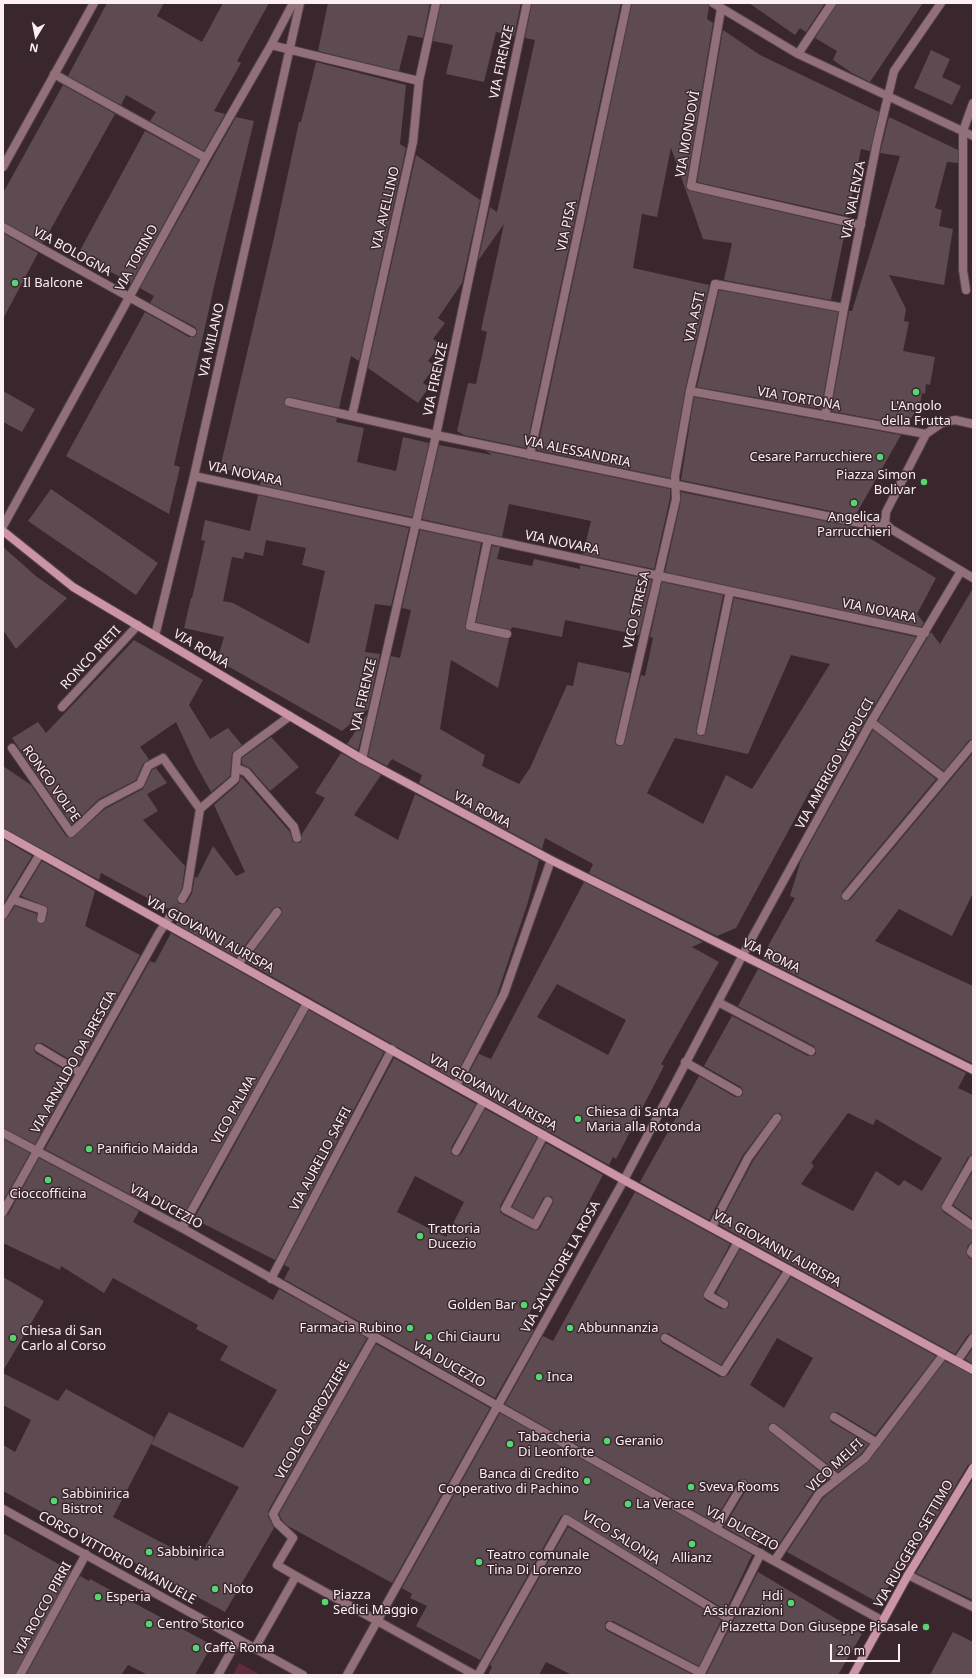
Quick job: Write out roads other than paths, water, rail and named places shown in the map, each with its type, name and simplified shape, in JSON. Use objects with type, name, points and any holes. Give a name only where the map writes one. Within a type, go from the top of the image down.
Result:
[{"type":"main road","name":"VIA ROMA","points":[[3,531],[73,587],[362,759],[550,860],[973,1070]]},
{"type":"main road","name":"VIA GIOVANNI AURISPA","points":[[3,833],[307,1004],[392,1049],[483,1102],[973,1370]]},
{"type":"main road","name":"VIA RUGGERO SETTIMO","points":[[852,1675],[908,1575],[973,1468]]},
{"type":"street","points":[[3,167],[94,3]]},
{"type":"street","name":"VIA TORINO","points":[[3,526],[206,158],[294,3]]},
{"type":"street","name":"VIA MILANO","points":[[155,636],[194,476],[300,3]]},
{"type":"street","name":"VIA AVELLINO","points":[[352,416],[413,142],[419,81],[436,3]]},
{"type":"street","name":"VIA FIRENZE","points":[[362,759],[436,435],[527,3]]},
{"type":"street","name":"VIA PISA","points":[[530,455],[627,3]]},
{"type":"street","points":[[713,3],[798,54],[973,136]]},
{"type":"street","points":[[798,54],[832,3]]},
{"type":"street","name":"VIA VALENZA","points":[[825,416],[844,308],[894,71],[941,3]]},
{"type":"street","name":"VIA MONDOVÌ","points":[[721,9],[691,186],[861,225]]},
{"type":"street","points":[[271,45],[419,81]]},
{"type":"street","points":[[54,74],[206,158]]},
{"type":"street","points":[[966,290],[964,270],[963,131],[973,103]]},
{"type":"street","name":"VIA BOLOGNA","points":[[3,227],[192,332]]},
{"type":"street","name":"VIA ASTI","points":[[676,485],[675,476],[690,391],[715,284],[844,308]]},
{"type":"street","name":"VIA TORTONA","points":[[690,391],[926,434]]},
{"type":"street","name":"VIA ALESSANDRIA","points":[[289,402],[530,455],[860,523],[885,523]]},
{"type":"street","points":[[973,424],[954,420],[942,423],[926,434],[886,512],[885,523],[891,530],[973,578]]},
{"type":"street","name":"VIA NOVARA","points":[[194,476],[925,633]]},
{"type":"street","name":"VICO STRESA","points":[[620,741],[676,499],[676,485]]},
{"type":"street","points":[[488,539],[470,626],[507,634]]},
{"type":"street","name":"VIA AMERIGO VESPUCCI","points":[[742,956],[871,722],[961,571]]},
{"type":"street","points":[[701,731],[730,591]]},
{"type":"street","name":"RONCO RIETI","points":[[62,707],[138,625]]},
{"type":"street","points":[[182,898],[187,890],[200,809],[235,779],[237,755],[290,716]]},
{"type":"street","points":[[871,722],[944,778]]},
{"type":"street","points":[[846,896],[973,744]]},
{"type":"street","name":"RONCO VOLPE","points":[[12,748],[72,833],[102,804],[140,784],[148,766],[162,758],[200,809]]},
{"type":"street","points":[[236,768],[246,772],[294,827],[297,838]]},
{"type":"street","points":[[3,916],[14,900],[40,854]]},
{"type":"street","points":[[456,1086],[504,994],[550,860]]},
{"type":"street","points":[[14,900],[43,910],[42,919]]},
{"type":"street","name":"VIA ARNALDO DA BRESCIA","points":[[3,1212],[165,923],[174,912]]},
{"type":"street","points":[[238,964],[277,912]]},
{"type":"street","name":"VIA SALVATORE LA ROSA","points":[[347,1675],[624,1180],[742,956]]},
{"type":"street","points":[[718,1002],[811,1051]]},
{"type":"street","name":"VICO PALMA","points":[[182,1228],[307,1004]]},
{"type":"street","points":[[39,1048],[81,1073]]},
{"type":"street","name":"VIA AURELIO SAFFI","points":[[271,1279],[392,1049]]},
{"type":"street","points":[[685,1062],[738,1092]]},
{"type":"street","points":[[456,1151],[483,1102]]},
{"type":"street","points":[[712,1228],[748,1158],[777,1118]]},
{"type":"street","name":"VIA DUCEZIO","points":[[3,1132],[182,1228],[716,1529],[775,1560],[883,1621]]},
{"type":"street","points":[[544,1135],[505,1209],[535,1225],[548,1200]]},
{"type":"street","points":[[973,1160],[946,1207],[973,1226]]},
{"type":"street","points":[[724,1304],[708,1295],[738,1242]]},
{"type":"street","points":[[973,1248],[971,1252],[973,1254]]},
{"type":"street","points":[[665,1338],[723,1372],[790,1270]]},
{"type":"street","name":"VICOLO CARROZZIERE","points":[[296,1576],[277,1565],[293,1538],[277,1523],[273,1514],[374,1337]]},
{"type":"street","points":[[957,1361],[973,1338]]},
{"type":"street","name":"VICO MELFI","points":[[775,1560],[819,1494],[865,1458],[944,1354]]},
{"type":"street","points":[[834,1417],[877,1443]]},
{"type":"street","points":[[773,1428],[838,1479]]},
{"type":"street","points":[[716,1529],[743,1484]]},
{"type":"street","name":"CORSO VITTORIO EMANUELE","points":[[3,1509],[303,1675]]},
{"type":"street","name":"VICO SALONIA","points":[[477,1675],[494,1648],[566,1519],[728,1618]]},
{"type":"street","points":[[610,1626],[701,1674],[761,1553]]},
{"type":"street","name":"VIA ROCCO PIRRI","points":[[20,1675],[86,1554]]},
{"type":"street","points":[[908,1575],[973,1606]]},
{"type":"street","points":[[255,1648],[296,1576],[477,1675]]},
{"type":"street","points":[[218,1675],[238,1639]]},
{"type":"tunnel","points":[[173,912],[182,899]]},
{"type":"place","name":"Il Balcone","points":[[15,283]]},
{"type":"place","name":"L'Angolo della Frutta","points":[[916,392]]},
{"type":"place","name":"Cesare Parrucchiere","points":[[880,457]]},
{"type":"place","name":"Piazza Simon Bolivar","points":[[924,482]]},
{"type":"place","name":"Angelica Parrucchieri","points":[[854,503]]},
{"type":"place","name":"Chiesa di Santa Maria alla Rotonda","points":[[578,1119]]},
{"type":"place","name":"Panificio Maidda","points":[[89,1149]]},
{"type":"place","name":"Cioccofficina","points":[[48,1180]]},
{"type":"place","name":"Trattoria Ducezio","points":[[420,1236]]},
{"type":"place","name":"Golden Bar","points":[[524,1305]]},
{"type":"place","name":"Farmacia Rubino","points":[[410,1328]]},
{"type":"place","name":"Abbunnanzia","points":[[570,1328]]},
{"type":"place","name":"Chi Ciauru","points":[[429,1337]]},
{"type":"place","name":"Chiesa di San Carlo al Corso","points":[[13,1338]]},
{"type":"place","name":"Inca","points":[[539,1377]]},
{"type":"place","name":"Geranio","points":[[607,1441]]},
{"type":"place","name":"Tabaccheria Di Leonforte","points":[[510,1444]]},
{"type":"place","name":"Banca di Credito Cooperativo di Pachino","points":[[587,1481]]},
{"type":"place","name":"Sveva Rooms","points":[[691,1487]]},
{"type":"place","name":"Sabbinirica Bistrot","points":[[54,1501]]},
{"type":"place","name":"La Verace","points":[[628,1504]]},
{"type":"place","name":"Allianz","points":[[692,1544]]},
{"type":"place","name":"Sabbinirica","points":[[149,1552]]},
{"type":"place","name":"Teatro comunale Tina Di Lorenzo","points":[[479,1562]]},
{"type":"place","name":"Noto","points":[[215,1589]]},
{"type":"place","name":"Esperia","points":[[98,1597]]},
{"type":"place","name":"Piazza Sedici Maggio","points":[[325,1602]]},
{"type":"place","name":"Hdi Assicurazioni","points":[[791,1603]]},
{"type":"place","name":"Centro Storico","points":[[149,1624]]},
{"type":"place","name":"Piazzetta Don Giuseppe Pisasale","points":[[926,1627]]},
{"type":"place","name":"Caffè Roma","points":[[196,1648]]}]
